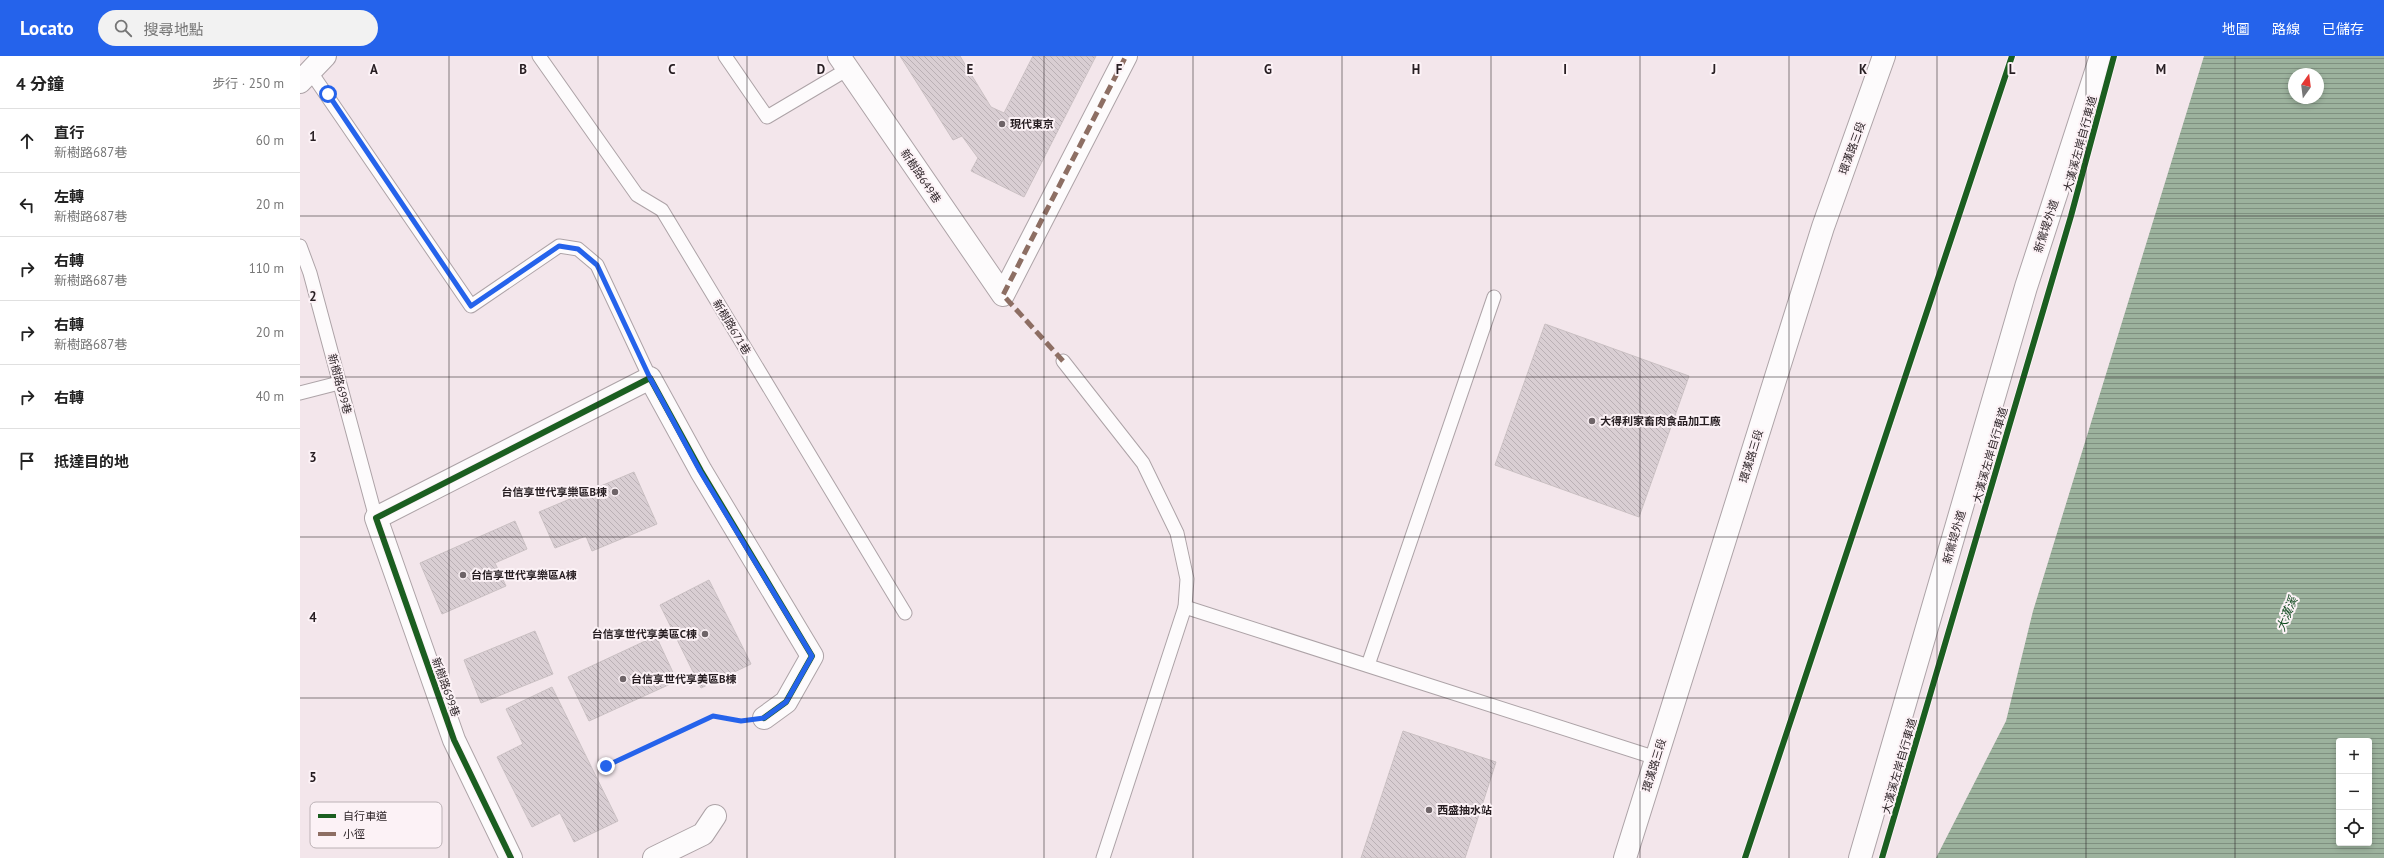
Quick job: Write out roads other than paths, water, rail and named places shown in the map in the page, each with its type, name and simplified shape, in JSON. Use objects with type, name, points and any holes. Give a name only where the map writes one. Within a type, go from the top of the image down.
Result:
[{"type":"street","name":"新樹路649巷","points":[[844,62],[1003,295],[1126,56]]},
{"type":"street","name":"環漢路三段","points":[[1625,858],[1823,227],[1884,56]]},
{"type":"street","name":"新鶯堤外道","points":[[1860,858],[2026,287],[2101,56]]},
{"type":"street","points":[[376,518],[650,378],[700,471],[812,656],[786,702],[764,718]]},
{"type":"street","name":"新樹路699巷","points":[[376,518],[454,740],[511,858]]},
{"type":"street","points":[[654,858],[703,834],[716,816]]},
{"type":"lane","name":"新樹路671巷","points":[[539,56],[637,195],[662,210],[905,613]]},
{"type":"lane","points":[[725,56],[766,117],[844,62]]},
{"type":"lane","points":[[312,70],[471,306],[559,246],[578,249],[597,265],[650,378]]},
{"type":"lane","name":"新樹路699巷","points":[[300,246],[310,273],[376,518]]},
{"type":"lane","points":[[1368,665],[1494,297]]},
{"type":"lane","points":[[1063,361],[1143,463],[1177,533],[1187,578],[1185,607],[1103,858]]},
{"type":"lane","points":[[300,393],[339,383]]},
{"type":"lane","points":[[1185,607],[1656,758]]},
{"type":"water","name":"大漢溪","points":[[2204,56],[2384,56],[2384,858],[1936,858],[2006,721],[2033,611]]},
{"type":"place","name":"現代東京","points":[[1002,124]]},
{"type":"place","name":"大得利家畜肉食品加工廠","points":[[1592,421]]},
{"type":"place","name":"台信享世代享樂區B棟","points":[[615,492]]},
{"type":"place","name":"台信享世代享樂區A棟","points":[[463,575]]},
{"type":"place","name":"台信享世代享美區C棟","points":[[705,634]]},
{"type":"place","name":"台信享世代享美區B棟","points":[[623,679]]},
{"type":"place","name":"西盛抽水站","points":[[1429,810]]}]
